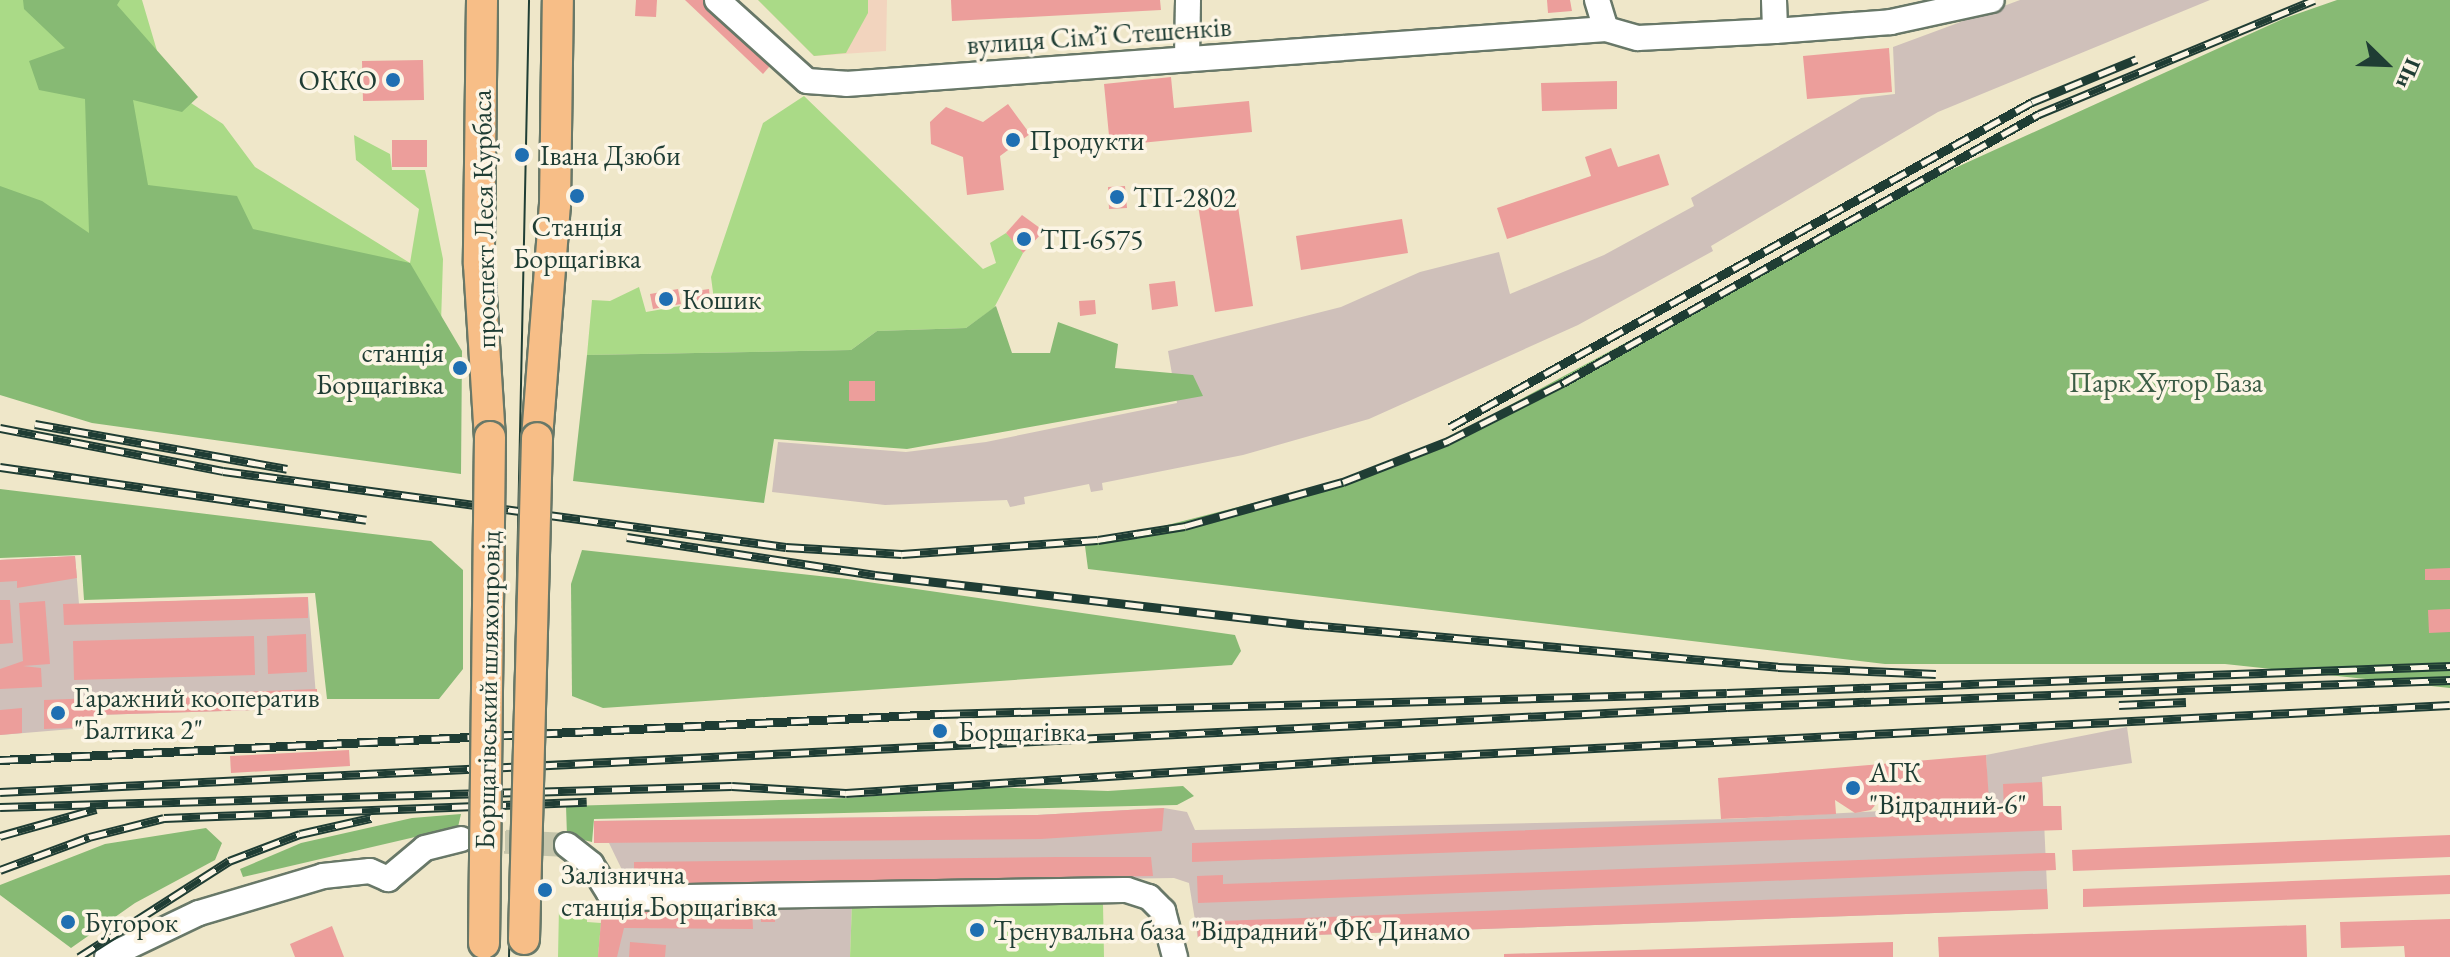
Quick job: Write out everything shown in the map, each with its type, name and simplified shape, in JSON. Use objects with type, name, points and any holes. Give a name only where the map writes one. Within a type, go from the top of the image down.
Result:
[{"type":"main road","name":"проспект Леся Курбаса","points":[[482,0],[479,264],[490,437]]},
{"type":"main road","name":"проспект Леся Курбаса","points":[[537,438],[555,205],[558,0]]},
{"type":"main road","name":"Борщагівський шляхопровід","points":[[484,950],[490,437]]},
{"type":"main road","name":"Борщагівський шляхопровід","points":[[524,948],[537,438]]},
{"type":"street","name":"вулиця Сімʼї Стешенків","points":[[717,0],[807,81],[846,84],[1606,29],[1638,38],[1775,31],[1891,22],[1992,1]]},
{"type":"street","points":[[1187,58],[1188,0]]},
{"type":"street","points":[[1597,0],[1606,29]]},
{"type":"street","points":[[1774,0],[1775,31]]},
{"type":"street","points":[[107,957],[199,913],[323,876],[370,871],[388,879],[425,848],[461,839]]},
{"type":"street","points":[[567,845],[591,864],[609,893],[624,898],[1106,889],[1149,897],[1163,911],[1175,957]]},
{"type":"shaded area","points":[[758,0],[887,0],[886,51],[814,56]]},
{"type":"shaded area","points":[[2020,0],[2210,0],[1938,112],[1711,246],[1713,251],[1578,325],[1369,419],[1243,455],[1102,483],[1103,490],[1091,492],[1089,484],[1024,497],[1025,504],[1010,507],[1007,500],[885,505],[772,492],[778,442],[906,452],[986,442],[1177,403],[1168,351],[1341,307],[1420,272],[1499,252],[1510,294],[1604,255],[1694,206],[1691,198],[1861,98],[1895,94],[1893,47]]},
{"type":"shaded area","points":[[75,556],[79,604],[308,597],[317,708],[96,715],[96,727],[0,735],[0,560]]},
{"type":"shaded area","points":[[2127,727],[2132,763],[2042,777],[2048,909],[1198,939],[1189,883],[1174,878],[643,886],[624,874],[609,843],[594,843],[594,821],[1037,815],[1164,808],[1187,812],[1195,830],[1729,819],[1937,808],[1938,803],[1988,800],[1986,755]]},
{"type":"shaded area","points":[[852,903],[850,957],[598,957],[602,910]]},
{"type":"green space","points":[[0,0],[142,0],[168,88],[223,124],[255,167],[410,263],[419,209],[356,160],[354,135],[390,154],[392,170],[425,170],[443,259],[439,387],[0,261]]},
{"type":"green space","points":[[23,0],[120,0],[117,5],[198,97],[182,112],[133,100],[148,185],[237,196],[253,229],[410,263],[462,351],[461,474],[92,423],[0,395],[0,186],[42,201],[89,233],[85,99],[39,90],[29,61],[65,48],[24,9]]},
{"type":"green space","points":[[758,0],[868,0],[868,13],[846,53],[814,56]]},
{"type":"green space","name":"Парк Хутор База","points":[[2337,0],[2450,0],[2450,688],[2225,664],[1885,664],[1088,569],[1085,546],[1395,467],[1922,183],[2285,18]]},
{"type":"green space","points":[[804,96],[983,269],[996,263],[990,243],[1006,233],[1019,245],[1023,253],[994,308],[966,328],[877,331],[851,350],[587,355],[592,300],[610,301],[639,287],[646,312],[714,300],[711,277],[763,123]]},
{"type":"green space","points":[[996,306],[1012,353],[1050,353],[1058,322],[1118,344],[1115,368],[1193,375],[1203,396],[907,449],[774,439],[764,503],[573,481],[587,355],[851,350],[877,331],[966,328]]},
{"type":"green space","points":[[0,489],[431,541],[463,570],[463,669],[439,699],[327,699],[315,593],[84,600],[81,555],[0,558]]},
{"type":"green space","points":[[582,550],[847,579],[1235,635],[1241,651],[1232,665],[603,708],[572,696],[571,584]]},
{"type":"green space","points":[[1183,786],[1194,796],[1177,805],[594,819],[592,842],[567,836],[566,806],[848,798],[990,787],[1108,791]]},
{"type":"green space","points":[[461,814],[458,827],[243,877],[240,869],[301,843],[412,818]]},
{"type":"green space","points":[[206,828],[222,843],[215,860],[135,903],[71,948],[0,895],[0,885],[105,844]]},
{"type":"green space","name":"Тренувальна база \"Відрадний\" ФК Динамо","points":[[852,903],[1103,904],[1104,957],[850,957]]},
{"type":"green space","points":[[559,907],[587,909],[587,922],[601,923],[598,957],[558,957]]},
{"type":"building","points":[[636,0],[657,0],[656,17],[635,16]]},
{"type":"building","points":[[685,0],[713,0],[776,59],[763,74]]},
{"type":"building","points":[[951,0],[1160,0],[1161,10],[952,21]]},
{"type":"building","points":[[1547,0],[1570,0],[1572,11],[1548,13]]},
{"type":"building","points":[[1889,48],[1892,92],[1807,99],[1803,56]]},
{"type":"building","name":"ОККО","points":[[423,60],[424,100],[363,101],[362,61]]},
{"type":"building","points":[[1171,77],[1174,108],[1249,101],[1252,132],[1110,146],[1104,84]]},
{"type":"building","points":[[1617,81],[1617,109],[1542,111],[1541,83]]},
{"type":"building","points":[[1008,104],[1030,134],[1000,156],[1004,190],[967,195],[963,157],[931,144],[930,122],[946,107],[983,122]]},
{"type":"building","points":[[392,140],[427,140],[427,167],[392,167]]},
{"type":"building","points":[[1611,148],[1618,167],[1659,154],[1669,185],[1507,239],[1497,208],[1591,176],[1585,157]]},
{"type":"building","name":"ТП-2802","points":[[1125,186],[1127,208],[1109,209],[1108,187]]},
{"type":"building","points":[[1236,193],[1253,306],[1215,312],[1197,199]]},
{"type":"building","name":"ТП-6575","points":[[1022,215],[1044,231],[1023,253],[1006,233]]},
{"type":"building","points":[[1402,219],[1408,253],[1301,270],[1296,236]]},
{"type":"building","points":[[1175,281],[1178,306],[1152,310],[1149,284]]},
{"type":"building","name":"Кошик","points":[[678,289],[681,304],[653,309],[650,294]]},
{"type":"building","points":[[709,289],[710,299],[690,302],[689,292]]},
{"type":"building","points":[[1095,300],[1096,314],[1080,316],[1079,301]]},
{"type":"building","points":[[849,381],[875,381],[875,401],[849,401]]},
{"type":"building","points":[[75,556],[77,578],[17,588],[17,581],[0,582],[0,560]]},
{"type":"building","points":[[2450,568],[2450,580],[2425,580],[2425,569]]},
{"type":"building","points":[[308,597],[308,618],[64,625],[63,604]]},
{"type":"building","points":[[0,600],[10,600],[13,643],[0,644]]},
{"type":"building","points":[[45,601],[50,664],[23,666],[41,668],[42,687],[0,689],[0,669],[23,661],[19,603]]},
{"type":"building","points":[[2450,609],[2450,632],[2429,633],[2428,610]]},
{"type":"building","points":[[306,634],[307,672],[268,674],[267,636]]},
{"type":"building","points":[[254,636],[255,675],[74,680],[73,641]]},
{"type":"building","points":[[317,689],[317,708],[96,715],[96,727],[44,729],[44,700]]},
{"type":"building","points":[[22,708],[22,733],[0,735],[0,710]]},
{"type":"building","points":[[349,750],[350,766],[231,773],[230,756]]},
{"type":"building","name":"АГК \"Відрадний-6\"","points":[[1986,755],[1989,800],[1883,811],[1882,797],[1871,810],[1855,813],[1835,800],[1836,814],[1721,819],[1718,778]]},
{"type":"building","points":[[2042,782],[2043,806],[2061,806],[2062,830],[1192,862],[1192,843],[2004,812],[2003,784]]},
{"type":"building","points":[[1164,808],[1162,831],[1041,839],[594,843],[594,821],[1037,815]]},
{"type":"building","points":[[2450,835],[2450,857],[2073,871],[2072,850]]},
{"type":"building","points":[[2055,853],[2056,870],[1198,903],[1197,876],[1223,875],[1223,884]]},
{"type":"building","points":[[1151,857],[1153,876],[642,884],[634,880],[634,862]]},
{"type":"building","points":[[2450,875],[2450,894],[2083,907],[2083,889]]},
{"type":"building","points":[[2047,889],[2048,909],[1198,939],[1197,922]]},
{"type":"building","points":[[752,908],[753,929],[624,928],[617,957],[598,957],[602,910]]},
{"type":"building","points":[[761,908],[775,908],[775,922],[761,922]]},
{"type":"building","points":[[2450,919],[2450,957],[2405,957],[2404,946],[2341,948],[2340,922]]},
{"type":"building","points":[[2306,925],[2307,957],[1939,957],[1938,937]]},
{"type":"building","points":[[332,926],[344,957],[295,957],[290,944]]},
{"type":"building","points":[[630,942],[666,945],[665,957],[629,957]]},
{"type":"building","points":[[1893,942],[1893,957],[1504,957],[1504,954]]},
{"type":"tunnel","points":[[469,840],[567,845]]},
{"type":"tram line","points":[[509,957],[529,0]]},
{"type":"railway","points":[[0,428],[223,471],[786,547],[902,554],[1098,540],[1185,526],[1343,482],[1448,441],[1563,383],[2039,114],[2314,0]]},
{"type":"railway","points":[[1450,427],[2032,102],[2137,59]]},
{"type":"railway","points":[[35,424],[287,469]]},
{"type":"railway","points":[[0,467],[366,520]]},
{"type":"railway","points":[[627,537],[875,575],[1310,625],[1778,667],[1936,674]]},
{"type":"railway","points":[[0,760],[942,714],[1727,693],[2450,666]]},
{"type":"railway","points":[[0,792],[1727,707],[2450,680]]},
{"type":"railway","points":[[2119,705],[2186,702]]},
{"type":"railway","points":[[0,807],[732,786],[846,793],[1354,760],[2450,705]]},
{"type":"railway","points":[[0,870],[89,837],[164,818],[587,802]]},
{"type":"railway","points":[[0,836],[96,809]]},
{"type":"railway","points":[[79,957],[229,861],[300,834],[371,818]]},
{"type":"place","name":"ОККО","points":[[393,80]]},
{"type":"place","name":"Продукти","points":[[1013,140]]},
{"type":"place","name":"Івана Дзюби","points":[[522,155]]},
{"type":"place","name":"Станція Борщагівка","points":[[577,196]]},
{"type":"place","name":"ТП-2802","points":[[1117,197]]},
{"type":"place","name":"ТП-6575","points":[[1024,239]]},
{"type":"place","name":"Кошик","points":[[666,299]]},
{"type":"place","name":"станція Борщагівка","points":[[460,368]]},
{"type":"place","name":"Гаражний кооператив \"Балтика 2\"","points":[[58,713]]},
{"type":"place","name":"Борщагівка","points":[[940,731]]},
{"type":"place","name":"АГК \"Відрадний-6\"","points":[[1853,788]]},
{"type":"place","name":"Залізнична станція Борщагівка","points":[[545,890]]},
{"type":"place","name":"Бугорок","points":[[68,922]]},
{"type":"place","name":"Тренувальна база \"Відрадний\" ФК Динамо","points":[[977,930]]}]
